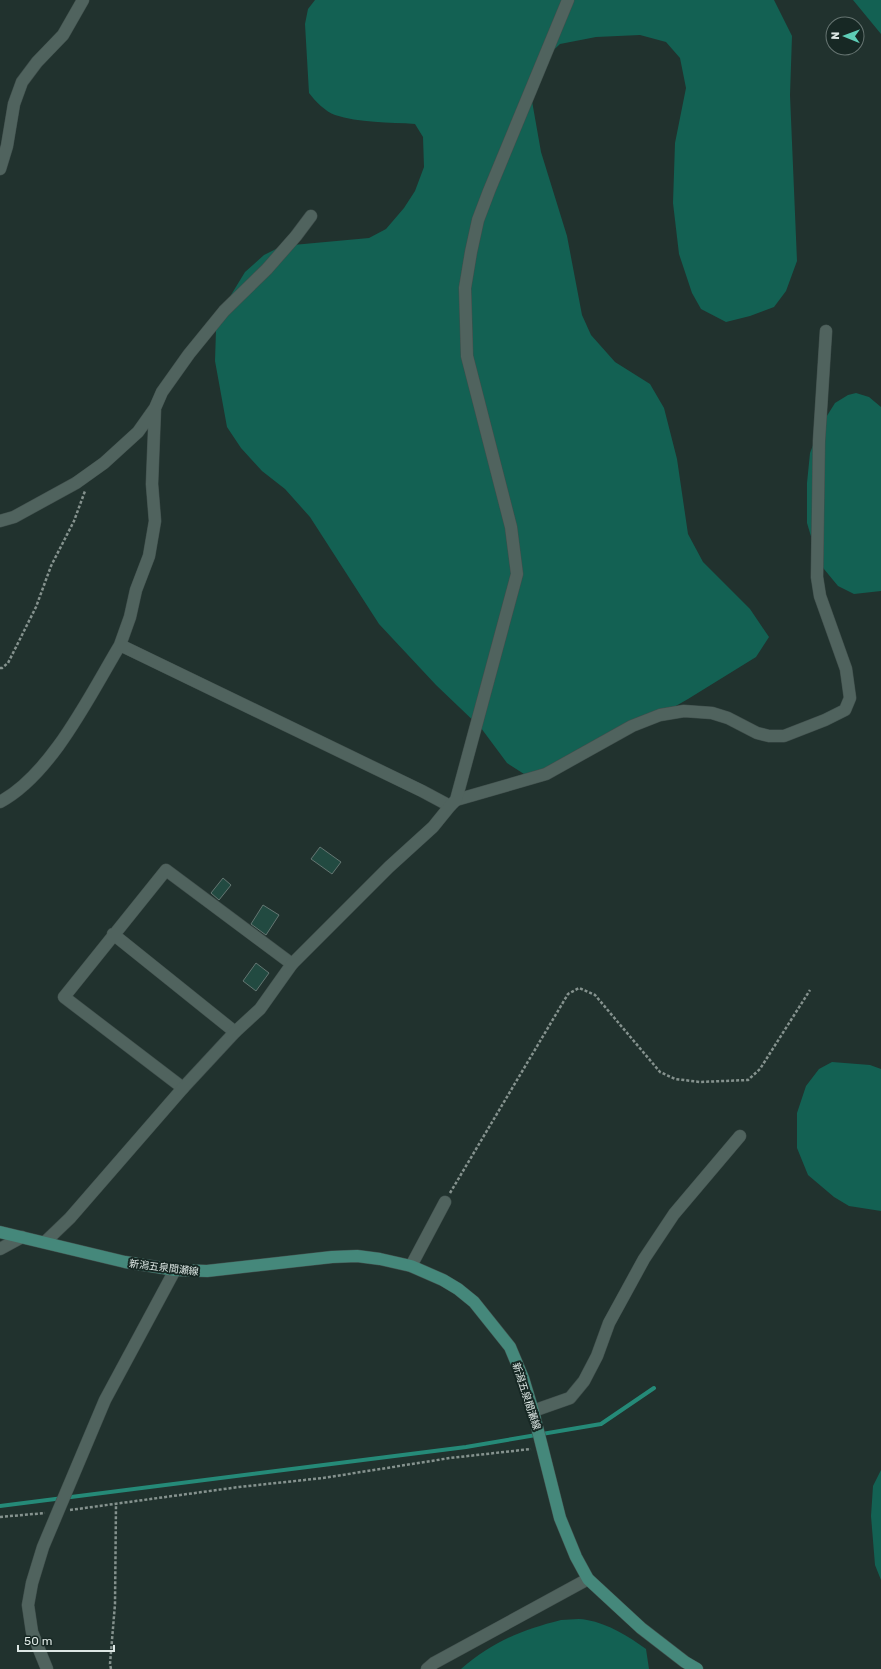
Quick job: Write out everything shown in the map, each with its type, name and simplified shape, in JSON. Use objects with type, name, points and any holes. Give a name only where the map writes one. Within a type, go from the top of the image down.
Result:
[{"type":"main road","name":"新潟五泉間瀬線","points":[[0,1232],[125,1262],[175,1270],[207,1271],[332,1257],[358,1256],[411,1266],[443,1280],[458,1289],[474,1302],[510,1346],[523,1378],[533,1410],[560,1518],[576,1558],[588,1579],[641,1628],[684,1662],[697,1669]]},
{"type":"street","points":[[0,169],[7,146],[14,104],[22,82],[37,62],[64,35],[83,0]]},
{"type":"street","points":[[45,1242],[70,1218],[183,1088],[260,1009],[292,964],[389,867],[433,827],[453,803],[517,574],[511,527],[467,356],[465,288],[478,220],[488,191],[568,0]]},
{"type":"street","points":[[0,521],[14,517],[76,483],[104,463],[138,432],[155,408],[162,392],[224,310],[276,258],[311,216]]},
{"type":"street","points":[[120,645],[422,791],[453,803],[546,774],[632,726],[660,715],[684,712],[712,713],[728,718],[756,733],[769,736],[784,736],[825,720],[845,710],[850,698],[846,668],[820,596],[817,577],[819,441],[826,331]]},
{"type":"street","points":[[0,802],[11,796],[34,775],[59,745],[85,705],[120,645],[130,617],[136,590],[149,556],[155,521],[152,484],[155,408]]},
{"type":"street","points":[[183,1088],[64,997],[113,934],[166,870],[292,964]]},
{"type":"street","points":[[113,934],[236,1032]]},
{"type":"street","points":[[533,1410],[570,1398],[584,1381],[597,1356],[609,1323],[644,1259],[674,1214],[740,1136]]},
{"type":"street","points":[[411,1266],[445,1202]]},
{"type":"street","points":[[0,1249],[22,1237]]},
{"type":"street","points":[[47,1669],[32,1632],[28,1605],[32,1583],[43,1547],[105,1400],[175,1270]]},
{"type":"street","points":[[427,1669],[434,1663],[588,1579]]},
{"type":"path","points":[[0,668],[8,663],[36,607],[50,566],[84,495],[89,474]]},
{"type":"path","points":[[445,1202],[470,1157],[568,994],[579,988],[595,995],[660,1072],[675,1080],[700,1082],[748,1080],[760,1069],[810,990]]},
{"type":"path","points":[[0,1517],[62,1503],[116,1504],[239,1487],[323,1478],[450,1458],[540,1439]]},
{"type":"path","points":[[111,1669],[110,1664],[115,1604],[116,1504]]},
{"type":"green space","points":[[315,0],[774,0],[792,36],[790,95],[797,261],[786,291],[774,307],[750,316],[726,322],[701,309],[692,293],[679,254],[673,203],[675,143],[686,88],[680,58],[666,42],[640,35],[596,37],[560,44],[543,60],[532,101],[541,152],[567,236],[582,315],[591,335],[615,362],[650,384],[664,408],[677,459],[688,534],[703,562],[750,609],[769,637],[756,657],[688,699],[557,774],[524,774],[507,763],[481,728],[436,685],[379,624],[310,517],[285,489],[262,471],[241,448],[227,427],[215,361],[216,330],[231,295],[245,272],[264,255],[282,246],[369,238],[386,229],[404,208],[415,191],[424,167],[423,137],[415,124],[364,121],[344,118],[335,115],[321,106],[309,93],[305,24],[308,9]]},
{"type":"green space","points":[[853,0],[881,0],[881,34]]},
{"type":"green space","points":[[856,393],[869,397],[881,407],[881,591],[854,594],[838,586],[819,563],[807,523],[807,483],[810,453],[820,427],[835,403],[848,395]]},
{"type":"green space","points":[[832,1062],[870,1065],[881,1069],[881,1211],[849,1206],[834,1197],[808,1175],[797,1148],[797,1113],[806,1086],[819,1069]]},
{"type":"green space","points":[[881,1470],[881,1580],[875,1565],[871,1516],[873,1486]]},
{"type":"green space","points":[[561,1620],[587,1620],[603,1624],[618,1631],[646,1649],[649,1669],[461,1669],[485,1651],[508,1638],[533,1628]]},
{"type":"building","points":[[320,847],[341,862],[332,874],[311,859]]},
{"type":"building","points":[[223,878],[231,885],[219,900],[211,893]]},
{"type":"building","points":[[263,905],[279,915],[266,935],[251,924]]},
{"type":"building","points":[[256,963],[269,973],[256,991],[243,981]]},
{"type":"waterway","points":[[0,1506],[466,1447],[601,1424],[654,1388]]}]
